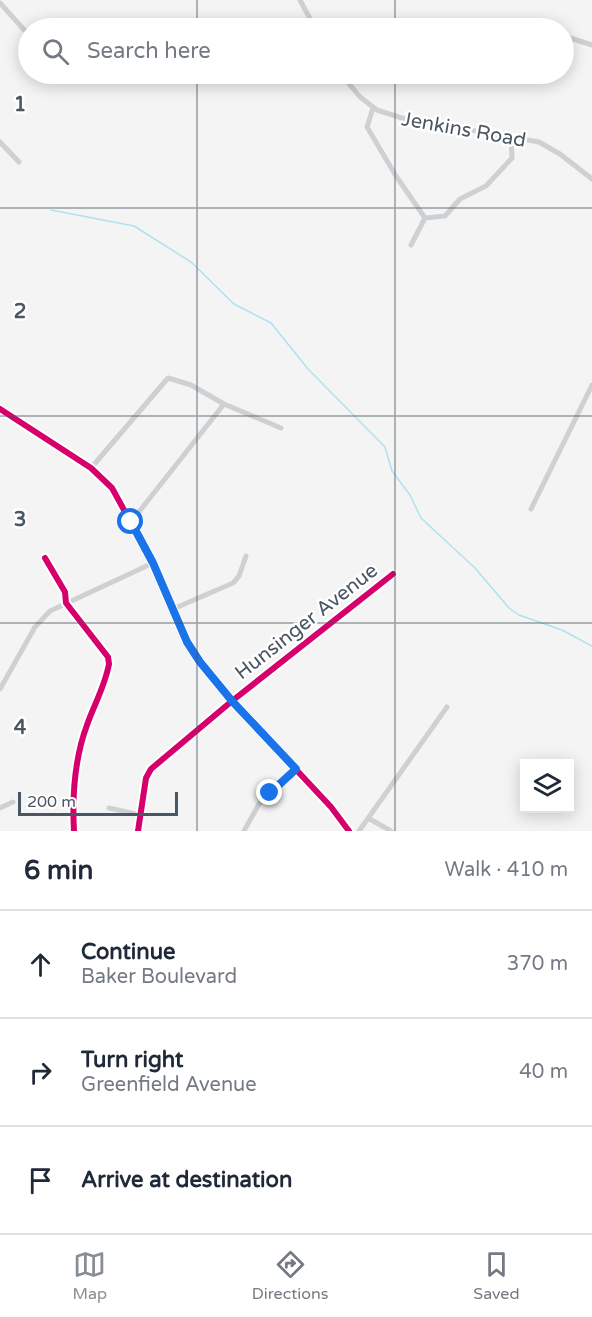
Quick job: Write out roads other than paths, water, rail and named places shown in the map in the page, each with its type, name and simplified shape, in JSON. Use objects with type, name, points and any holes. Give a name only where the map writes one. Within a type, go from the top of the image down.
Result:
[{"type":"street","points":[[300,0],[310,18]]},
{"type":"street","points":[[0,3],[18,23]]},
{"type":"street","points":[[574,39],[592,45]]},
{"type":"street","name":"Jenkins Road","points":[[349,84],[373,108],[402,118],[511,136],[548,145],[592,179]]},
{"type":"street","points":[[373,108],[367,127],[400,183],[425,218]]},
{"type":"street","points":[[425,218],[445,216],[460,199],[486,186],[512,158],[511,136]]},
{"type":"street","points":[[0,142],[19,162]]},
{"type":"street","points":[[411,244],[425,218]]},
{"type":"street","points":[[92,468],[168,378],[191,385],[224,404],[281,428]]},
{"type":"street","points":[[531,509],[592,385]]},
{"type":"street","points":[[131,522],[224,404]]},
{"type":"street","points":[[0,409],[92,468],[112,488],[153,563],[187,642],[232,701],[344,822],[349,831]]},
{"type":"street","points":[[173,609],[232,583],[239,576],[246,556]]},
{"type":"street","points":[[45,558],[65,592],[66,603],[108,657],[109,664],[86,726],[76,767],[73,794],[74,831]]},
{"type":"street","points":[[0,689],[37,623],[50,611],[153,563]]},
{"type":"street","name":"Hunsinger Avenue","points":[[138,831],[146,778],[151,769],[232,701],[393,574]]},
{"type":"street","points":[[358,831],[447,707]]},
{"type":"street","points":[[244,831],[259,804],[296,769]]},
{"type":"street","points":[[0,808],[13,802]]},
{"type":"street","points":[[109,808],[140,815]]},
{"type":"street","points":[[368,819],[391,831]]},
{"type":"waterway","points":[[51,210],[134,226],[191,262],[234,304],[271,323],[308,369],[385,447],[392,471],[410,495],[421,518],[475,568],[509,608],[519,615],[562,630],[592,646]]}]
